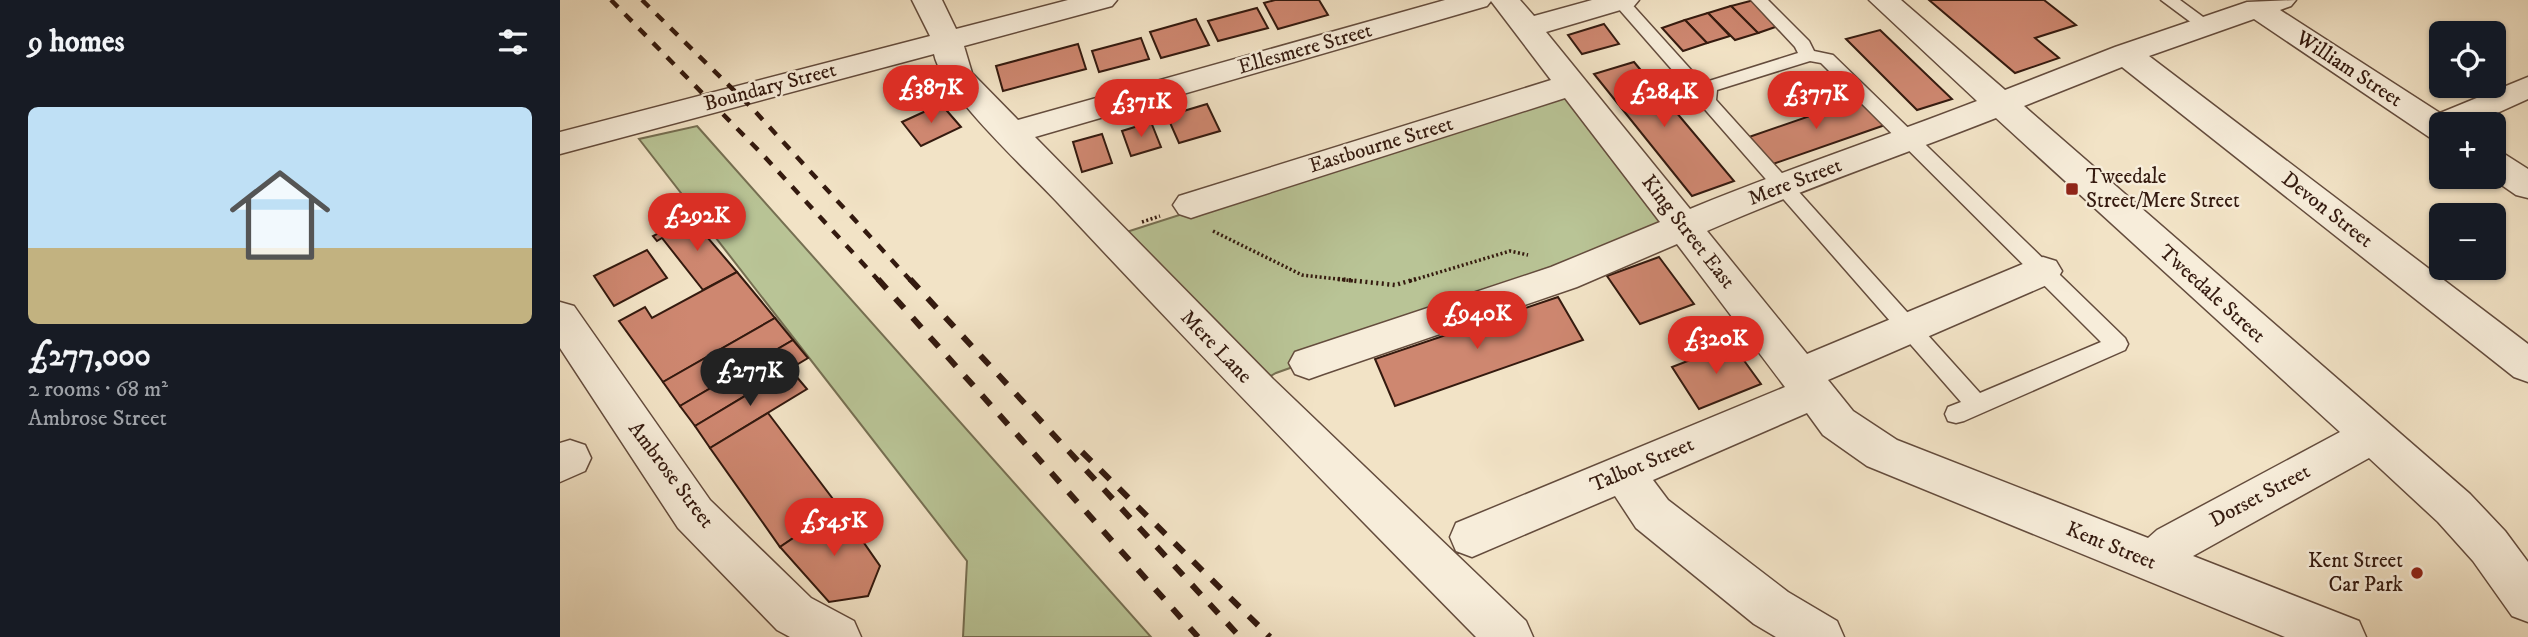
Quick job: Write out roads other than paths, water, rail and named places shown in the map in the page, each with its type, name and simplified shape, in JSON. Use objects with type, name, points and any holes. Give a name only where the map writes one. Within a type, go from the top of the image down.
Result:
[{"type":"street","name":"Mere Lane","points":[[927,0],[947,40],[951,65],[959,78],[1259,391],[1509,637]]},
{"type":"street","name":"Ellesmere Street","points":[[1011,133],[1477,0]]},
{"type":"street","name":"King Street East","points":[[1505,0],[1685,226],[1805,384],[1838,423],[1882,453]]},
{"type":"street","points":[[1526,28],[1621,0]]},
{"type":"street","name":"Tweedale Street","points":[[1884,0],[2454,508],[2489,546],[2528,600]]},
{"type":"street","name":"Boundary Street","points":[[560,143],[1090,2]]},
{"type":"street","name":"Mere Street","points":[[1309,363],[1564,277],[1780,186],[1909,140],[2126,54],[2269,4]]},
{"type":"street","name":"William Street","points":[[2269,4],[2429,118]]},
{"type":"street","name":"Devon Street","points":[[2126,54],[2528,366]]},
{"type":"street","name":"Eastbourne Street","points":[[1191,205],[1571,85]]},
{"type":"street","points":[[2474,112],[2528,87]]},
{"type":"street","points":[[2506,171],[2528,186]]},
{"type":"street","name":"Talbot Street","points":[[1472,537],[1623,473],[1805,384],[1907,329],[2043,271]]},
{"type":"street","name":"Ambrose Street","points":[[560,317],[694,514],[794,614],[837,637]]},
{"type":"street","name":"Dorset Street","points":[[2155,563],[2173,544],[2371,436]]},
{"type":"street","name":"Kent Street","points":[[1882,453],[2342,637]]},
{"type":"street","points":[[1623,473],[1651,514],[1771,608],[1819,637]]},
{"type":"lane","points":[[1621,0],[1687,76],[1709,87],[1790,63],[1807,55],[1827,59],[2118,344],[1956,414]]},
{"type":"lane","points":[[1759,0],[1804,45],[1807,55]]},
{"type":"lane","points":[[2169,0],[2207,26]]},
{"type":"lane","points":[[1709,87],[1707,101],[1977,405]]},
{"type":"railway","points":[[611,0],[763,155],[879,281]]},
{"type":"railway","points":[[642,0],[751,107],[911,281]]},
{"type":"railway","points":[[878,279],[1198,637]]},
{"type":"railway","points":[[910,279],[1240,637]]},
{"type":"railway","points":[[1082,452],[1270,637]]},
{"type":"place","name":"Tweedale Street/Mere Street","points":[[2072,189]]},
{"type":"place","name":"Kent Street Car Park","points":[[2417,573]]}]
